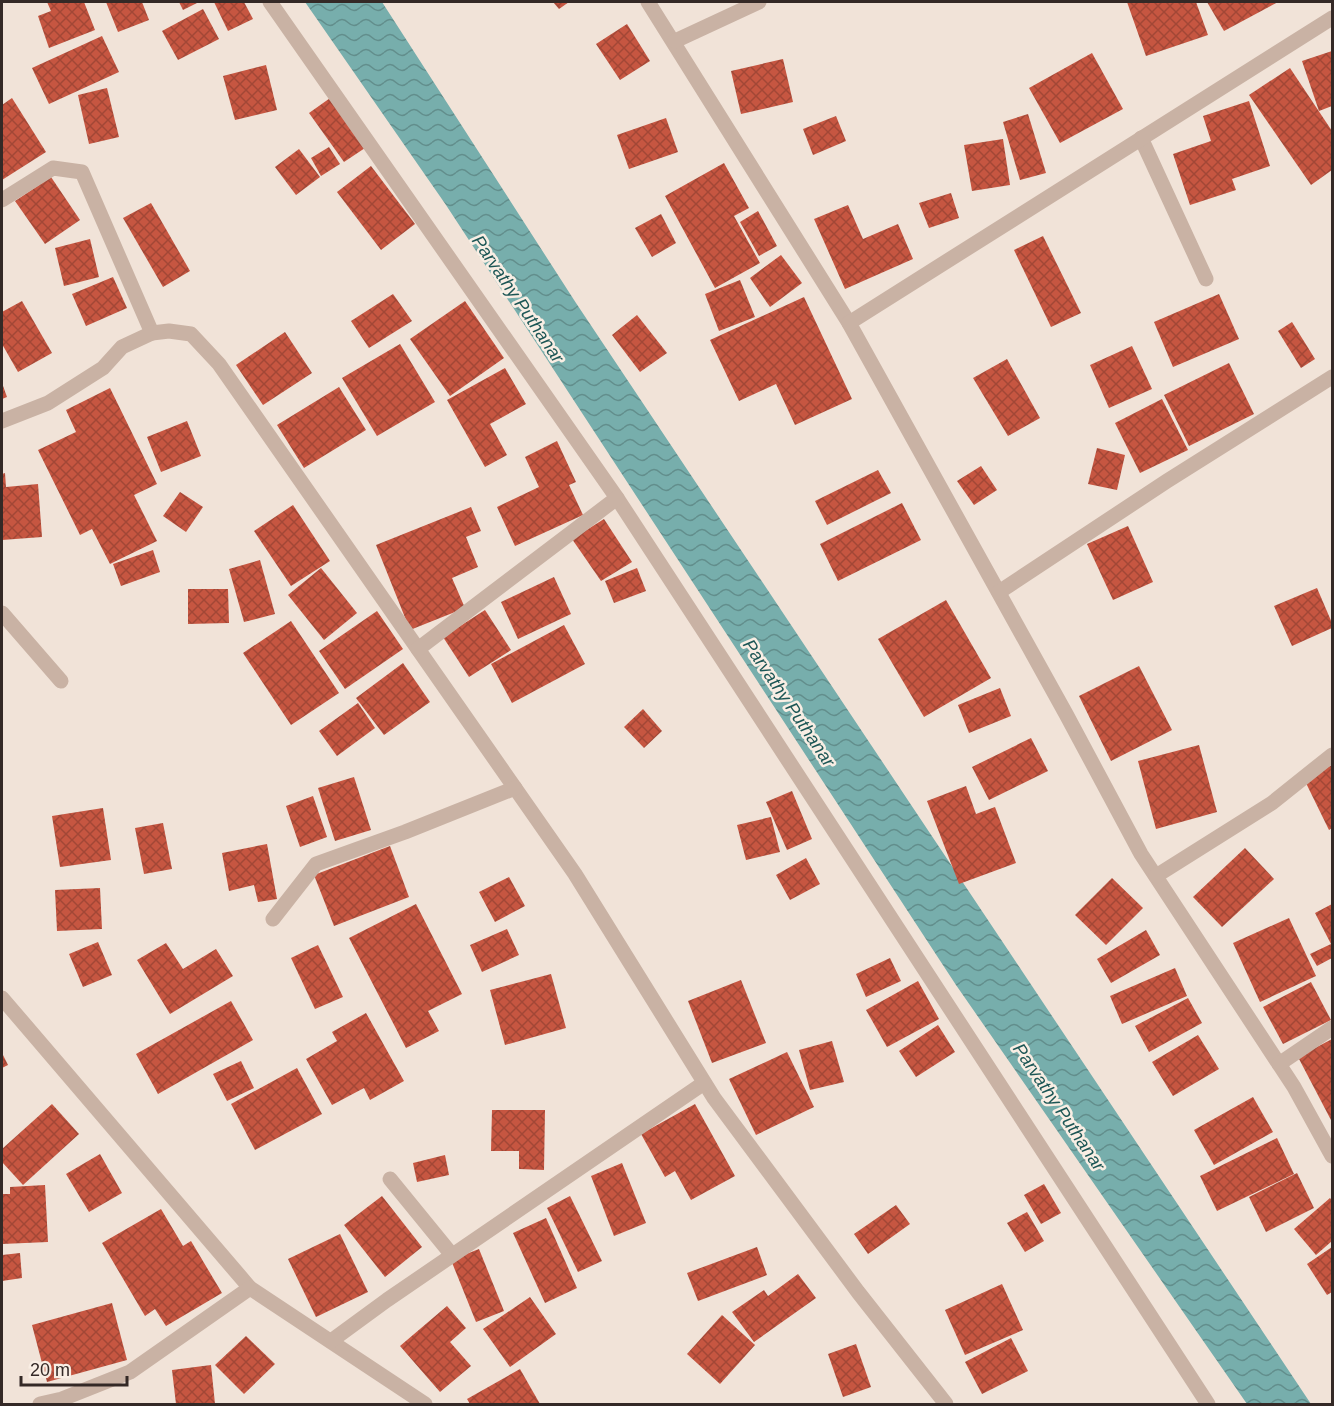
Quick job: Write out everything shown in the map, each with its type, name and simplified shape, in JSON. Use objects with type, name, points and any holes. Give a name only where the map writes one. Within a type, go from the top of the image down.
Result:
[{"type":"street","points":[[270,2],[617,498],[1208,1404]]},
{"type":"street","points":[[648,2],[675,41],[849,323],[999,592],[1141,854],[1279,1064],[1332,1156]]},
{"type":"street","points":[[675,41],[759,2]]},
{"type":"street","points":[[849,323],[1332,18]]},
{"type":"street","points":[[1141,138],[1206,279]]},
{"type":"street","points":[[2,200],[52,168],[82,172],[152,333]]},
{"type":"street","points":[[2,421],[48,403],[103,368],[122,347],[152,333],[169,331],[191,334],[219,364],[575,874],[704,1083],[851,1283],[946,1404]]},
{"type":"street","points":[[999,592],[1167,481],[1332,377]]},
{"type":"street","points":[[418,649],[617,498]]},
{"type":"street","points":[[2,613],[61,681]]},
{"type":"street","points":[[1156,876],[1272,803],[1332,755]]},
{"type":"street","points":[[273,919],[316,864],[405,832],[515,788]]},
{"type":"street","points":[[2,998],[250,1288],[425,1404]]},
{"type":"street","points":[[1279,1064],[1332,1028]]},
{"type":"street","points":[[331,1341],[452,1255],[704,1083]]},
{"type":"street","points":[[390,1179],[452,1255]]},
{"type":"street","points":[[40,1404],[62,1399],[130,1372],[250,1288]]},
{"type":"water","name":"Parvathy Puthanar","points":[[305,2],[382,2],[576,303],[1311,1404],[1247,1404],[956,985],[446,205]]},
{"type":"building","points":[[47,2],[84,2],[95,30],[49,48],[38,16],[51,11]]},
{"type":"building","points":[[106,2],[142,2],[149,20],[118,32]]},
{"type":"building","points":[[179,2],[199,2],[183,10]]},
{"type":"building","points":[[214,2],[244,2],[253,19],[228,31]]},
{"type":"building","points":[[553,2],[569,2],[559,9]]},
{"type":"building","points":[[1127,2],[1196,2],[1208,35],[1146,56]]},
{"type":"building","points":[[1207,2],[1278,2],[1224,31]]},
{"type":"building","points":[[203,9],[219,39],[178,60],[162,31]]},
{"type":"building","points":[[627,24],[650,61],[620,80],[596,44]]},
{"type":"building","points":[[102,36],[119,72],[49,104],[32,68]]},
{"type":"building","points":[[1332,51],[1332,106],[1319,111],[1302,61]]},
{"type":"building","points":[[1092,53],[1123,109],[1060,143],[1029,88]]},
{"type":"building","points":[[783,59],[793,102],[741,114],[731,71]]},
{"type":"building","points":[[266,65],[277,110],[235,120],[223,76]]},
{"type":"building","points":[[1290,68],[1332,131],[1332,170],[1311,185],[1249,95]]},
{"type":"building","points":[[107,88],[119,137],[89,144],[78,95]]},
{"type":"building","points":[[333,96],[368,146],[344,162],[309,113]]},
{"type":"building","points":[[12,98],[46,152],[2,180],[2,105]]},
{"type":"building","points":[[1249,101],[1270,166],[1232,179],[1236,190],[1190,205],[1173,154],[1211,141],[1203,116]]},
{"type":"building","points":[[1028,114],[1046,173],[1020,180],[1003,122]]},
{"type":"building","points":[[836,116],[846,141],[813,155],[803,129]]},
{"type":"building","points":[[666,118],[678,152],[629,169],[617,135]]},
{"type":"building","points":[[1003,139],[1010,185],[972,191],[964,145]]},
{"type":"building","points":[[329,147],[340,164],[321,176],[311,158]]},
{"type":"building","points":[[299,149],[320,177],[296,195],[275,167]]},
{"type":"building","points":[[724,163],[749,208],[734,216],[760,263],[715,288],[665,196]]},
{"type":"building","points":[[371,166],[415,224],[381,250],[337,192]]},
{"type":"building","points":[[51,177],[80,220],[45,244],[15,201]]},
{"type":"building","points":[[951,193],[959,218],[929,228],[919,203]]},
{"type":"building","points":[[151,203],[190,271],[163,287],[123,218]]},
{"type":"building","points":[[848,205],[863,239],[898,224],[913,259],[845,289],[814,219]]},
{"type":"building","points":[[758,211],[777,246],[759,256],[740,222]]},
{"type":"building","points":[[661,214],[676,243],[652,257],[635,228]]},
{"type":"building","points":[[1043,236],[1081,313],[1051,327],[1014,250]]},
{"type":"building","points":[[90,239],[99,277],[64,286],[55,248]]},
{"type":"building","points":[[781,255],[802,283],[770,307],[750,278]]},
{"type":"building","points":[[113,277],[127,308],[86,326],[72,294]]},
{"type":"building","points":[[740,280],[755,317],[719,331],[705,294]]},
{"type":"building","points":[[393,294],[412,321],[369,348],[351,321]]},
{"type":"building","points":[[1219,294],[1239,339],[1173,367],[1154,322]]},
{"type":"building","points":[[804,297],[852,399],[795,425],[776,384],[739,401],[710,340]]},
{"type":"building","points":[[22,301],[52,353],[18,372],[2,344],[2,312]]},
{"type":"building","points":[[465,301],[504,358],[450,396],[410,339]]},
{"type":"building","points":[[637,315],[667,353],[640,372],[612,335]]},
{"type":"building","points":[[1292,322],[1315,359],[1301,368],[1278,331]]},
{"type":"building","points":[[285,332],[312,373],[263,405],[236,365]]},
{"type":"building","points":[[400,344],[435,402],[377,436],[342,378]]},
{"type":"building","points":[[1132,346],[1152,389],[1109,408],[1090,365]]},
{"type":"building","points":[[1007,359],[1040,418],[1008,436],[973,378]]},
{"type":"building","points":[[1229,363],[1254,414],[1189,446],[1164,395]]},
{"type":"building","points":[[505,368],[526,404],[490,424],[507,455],[485,467],[447,400]]},
{"type":"building","points":[[2,383],[7,397],[2,399]]},
{"type":"building","points":[[339,387],[366,430],[304,468],[277,425]]},
{"type":"building","points":[[110,388],[157,484],[134,495],[157,541],[110,564],[92,529],[80,535],[38,450],[76,432],[66,410]]},
{"type":"building","points":[[1162,399],[1188,450],[1140,473],[1115,423]]},
{"type":"building","points":[[187,421],[201,456],[161,472],[147,437]]},
{"type":"building","points":[[557,441],[576,482],[569,485],[583,515],[515,546],[497,507],[539,487],[525,457]]},
{"type":"building","points":[[1097,448],[1125,455],[1117,490],[1088,484]]},
{"type":"building","points":[[981,466],[997,490],[974,505],[957,481]]},
{"type":"building","points":[[878,470],[891,493],[827,525],[815,501]]},
{"type":"building","points":[[5,473],[6,487],[38,484],[42,537],[2,540],[2,474]]},
{"type":"building","points":[[180,492],[203,507],[186,532],[163,516]]},
{"type":"building","points":[[902,503],[921,540],[838,581],[820,544]]},
{"type":"building","points":[[293,505],[330,561],[291,586],[254,531]]},
{"type":"building","points":[[471,507],[481,531],[466,537],[478,567],[452,578],[465,608],[410,630],[376,545]]},
{"type":"building","points":[[604,519],[632,562],[601,581],[572,539]]},
{"type":"building","points":[[1128,526],[1153,582],[1113,600],[1087,544]]},
{"type":"building","points":[[153,550],[160,572],[121,586],[113,564]]},
{"type":"building","points":[[260,560],[275,614],[244,622],[229,569]]},
{"type":"building","points":[[321,568],[357,613],[324,640],[288,595]]},
{"type":"building","points":[[637,568],[646,591],[614,603],[605,581]]},
{"type":"building","points":[[554,577],[571,614],[518,639],[501,602]]},
{"type":"building","points":[[1317,588],[1332,628],[1292,646],[1274,606]]},
{"type":"building","points":[[188,589],[228,589],[229,623],[188,624]]},
{"type":"building","points":[[946,600],[991,678],[924,717],[878,639]]},
{"type":"building","points":[[485,610],[511,650],[469,677],[443,637]]},
{"type":"building","points":[[377,611],[403,649],[345,689],[319,651]]},
{"type":"building","points":[[291,621],[339,693],[291,725],[243,653]]},
{"type":"building","points":[[564,625],[585,664],[512,703],[491,664]]},
{"type":"building","points":[[403,663],[430,702],[384,735],[356,698]]},
{"type":"building","points":[[1139,666],[1172,730],[1111,761],[1079,696]]},
{"type":"building","points":[[1000,688],[1011,716],[969,733],[958,705]]},
{"type":"building","points":[[358,703],[375,728],[337,756],[319,731]]},
{"type":"building","points":[[643,709],[662,731],[644,748],[624,727]]},
{"type":"building","points":[[1031,738],[1048,771],[989,800],[972,767]]},
{"type":"building","points":[[1199,745],[1217,812],[1156,829],[1138,761]]},
{"type":"building","points":[[1332,765],[1332,828],[1329,830],[1304,779]]},
{"type":"building","points":[[354,777],[371,830],[335,841],[318,788]]},
{"type":"building","points":[[966,786],[976,814],[995,807],[1016,863],[959,884],[927,801]]},
{"type":"building","points":[[792,791],[812,839],[787,850],[766,802]]},
{"type":"building","points":[[313,796],[327,837],[300,847],[286,806]]},
{"type":"building","points":[[103,808],[111,860],[60,867],[52,816]]},
{"type":"building","points":[[771,817],[780,852],[746,860],[737,825]]},
{"type":"building","points":[[163,823],[172,869],[144,874],[135,828]]},
{"type":"building","points":[[267,844],[277,899],[258,902],[254,885],[229,891],[222,853]]},
{"type":"building","points":[[390,846],[409,897],[334,926],[314,875]]},
{"type":"building","points":[[1245,848],[1274,879],[1222,927],[1193,897]]},
{"type":"building","points":[[806,858],[820,884],[790,900],[776,875]]},
{"type":"building","points":[[509,877],[525,906],[495,922],[479,892]]},
{"type":"building","points":[[1112,878],[1143,908],[1106,945],[1075,915]]},
{"type":"building","points":[[100,888],[102,929],[57,931],[55,890]]},
{"type":"building","points":[[416,904],[462,994],[428,1011],[439,1031],[406,1048],[349,938]]},
{"type":"building","points":[[1332,904],[1332,958],[1317,966],[1310,954],[1331,944],[1315,913]]},
{"type":"building","points":[[1289,918],[1316,976],[1260,1002],[1233,943]]},
{"type":"building","points":[[507,929],[519,955],[482,972],[470,945]]},
{"type":"building","points":[[1146,930],[1160,955],[1111,983],[1097,959]]},
{"type":"building","points":[[98,942],[112,975],[83,987],[69,954]]},
{"type":"building","points":[[166,943],[183,969],[216,949],[233,976],[170,1014],[137,960]]},
{"type":"building","points":[[318,945],[343,997],[315,1009],[291,958]]},
{"type":"building","points":[[890,958],[901,981],[866,997],[856,974]]},
{"type":"building","points":[[1175,968],[1187,996],[1122,1024],[1110,996]]},
{"type":"building","points":[[551,974],[566,1028],[505,1045],[490,990]]},
{"type":"building","points":[[741,980],[766,1043],[712,1063],[688,1001]]},
{"type":"building","points":[[918,981],[939,1019],[887,1047],[866,1010]]},
{"type":"building","points":[[1311,982],[1331,1020],[1283,1044],[1263,1007]]},
{"type":"building","points":[[1188,998],[1202,1023],[1149,1052],[1135,1026]]},
{"type":"building","points":[[231,1001],[253,1040],[158,1094],[136,1054]]},
{"type":"building","points":[[366,1013],[404,1081],[370,1100],[364,1088],[332,1105],[306,1059],[337,1041],[332,1032]]},
{"type":"building","points":[[938,1025],[955,1052],[916,1077],[899,1051]]},
{"type":"building","points":[[1198,1035],[1219,1069],[1173,1096],[1152,1062]]},
{"type":"building","points":[[1332,1039],[1332,1122],[1298,1057]]},
{"type":"building","points":[[832,1041],[844,1082],[810,1090],[799,1050]]},
{"type":"building","points":[[787,1052],[814,1107],[756,1135],[729,1079]]},
{"type":"building","points":[[2,1053],[8,1065],[2,1068]]},
{"type":"building","points":[[241,1061],[254,1088],[227,1101],[213,1074]]},
{"type":"building","points":[[297,1068],[322,1114],[255,1150],[231,1104]]},
{"type":"building","points":[[1253,1097],[1273,1132],[1214,1165],[1194,1130]]},
{"type":"building","points":[[52,1104],[79,1134],[23,1185],[2,1162],[2,1149]]},
{"type":"building","points":[[695,1104],[735,1176],[691,1200],[675,1171],[665,1177],[641,1134]]},
{"type":"building","points":[[492,1110],[545,1110],[544,1170],[519,1169],[519,1151],[491,1151]]},
{"type":"building","points":[[1277,1138],[1294,1174],[1217,1211],[1200,1176]]},
{"type":"building","points":[[100,1154],[122,1193],[89,1212],[66,1174]]},
{"type":"building","points":[[445,1155],[449,1175],[417,1182],[413,1163]]},
{"type":"building","points":[[622,1163],[646,1223],[614,1236],[591,1176]]},
{"type":"building","points":[[1297,1173],[1314,1208],[1266,1232],[1249,1197]]},
{"type":"building","points":[[1044,1184],[1061,1213],[1041,1224],[1024,1195]]},
{"type":"building","points":[[45,1185],[48,1242],[2,1244],[2,1194],[10,1194],[10,1187]]},
{"type":"building","points":[[382,1196],[422,1247],[385,1277],[344,1225]]},
{"type":"building","points":[[570,1196],[602,1261],[578,1272],[547,1208]]},
{"type":"building","points":[[1330,1198],[1332,1201],[1332,1241],[1316,1255],[1294,1229]]},
{"type":"building","points":[[896,1205],[910,1224],[868,1254],[854,1234]]},
{"type":"building","points":[[161,1209],[183,1246],[191,1241],[222,1293],[166,1326],[155,1309],[145,1316],[102,1243]]},
{"type":"building","points":[[1027,1212],[1044,1241],[1025,1252],[1007,1223]]},
{"type":"building","points":[[546,1218],[577,1288],[545,1303],[513,1233]]},
{"type":"building","points":[[340,1234],[368,1292],[316,1317],[288,1259]]},
{"type":"building","points":[[757,1247],[767,1275],[698,1301],[687,1273]]},
{"type":"building","points":[[1332,1247],[1332,1292],[1327,1295],[1307,1264]]},
{"type":"building","points":[[479,1249],[504,1311],[476,1322],[451,1260]]},
{"type":"building","points":[[20,1253],[22,1278],[2,1281],[2,1255]]},
{"type":"building","points":[[798,1274],[816,1298],[754,1342],[732,1312],[764,1290],[768,1296]]},
{"type":"building","points":[[1002,1284],[1023,1330],[965,1355],[945,1310]]},
{"type":"building","points":[[530,1297],[556,1334],[510,1367],[483,1329]]},
{"type":"building","points":[[112,1303],[127,1360],[47,1382],[32,1325]]},
{"type":"building","points":[[447,1306],[466,1328],[450,1342],[471,1366],[440,1392],[400,1346]]},
{"type":"building","points":[[722,1315],[755,1345],[720,1384],[687,1354]]},
{"type":"building","points":[[246,1336],[275,1364],[244,1394],[215,1365]]},
{"type":"building","points":[[1011,1338],[1028,1371],[982,1394],[965,1362]]},
{"type":"building","points":[[856,1344],[871,1387],[843,1397],[828,1354]]},
{"type":"building","points":[[211,1365],[215,1404],[176,1404],[172,1370]]},
{"type":"building","points":[[520,1369],[540,1404],[470,1404],[467,1399]]}]
